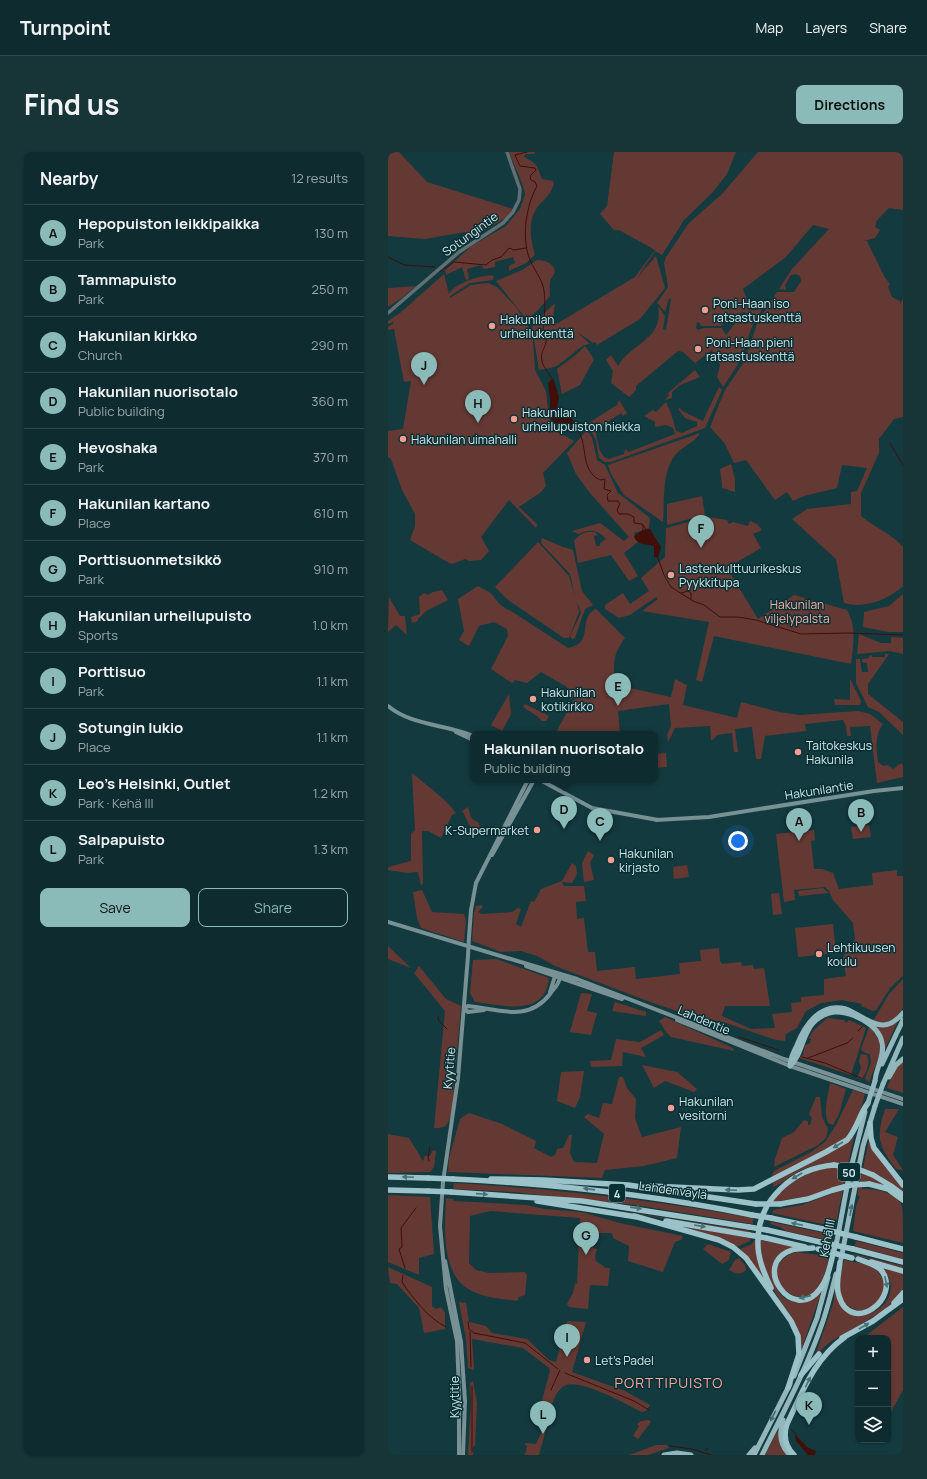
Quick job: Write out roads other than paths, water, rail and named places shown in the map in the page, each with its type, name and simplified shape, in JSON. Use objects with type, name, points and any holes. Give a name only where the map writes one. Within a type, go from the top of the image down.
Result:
[{"type":"highway","points":[[791,1063],[802,1031],[809,1021],[822,1012],[834,1008],[846,1009],[874,1023],[884,1025],[893,1022],[903,1013]]},
{"type":"highway","points":[[791,1063],[806,1033],[818,1018],[834,1012],[846,1013],[873,1027],[881,1038],[882,1052],[876,1069],[875,1081]]},
{"type":"highway","name":"Kehä III","points":[[754,1455],[800,1363],[817,1318],[836,1243],[853,1158],[868,1103],[875,1081],[903,1020]]},
{"type":"highway","name":"Kehä III","points":[[762,1455],[802,1375],[824,1320],[840,1262],[862,1152],[870,1123],[883,1084],[903,1038]]},
{"type":"highway","points":[[883,1084],[896,1065],[903,1059]]},
{"type":"highway","points":[[481,1180],[499,1178],[738,1190],[754,1188],[777,1178],[847,1140],[854,1131],[861,1112],[868,1103]]},
{"type":"highway","points":[[870,1123],[871,1138],[874,1148],[903,1185]]},
{"type":"highway","points":[[777,1301],[764,1274],[759,1252],[758,1234],[764,1212],[777,1191],[793,1178],[809,1170],[834,1165],[855,1168],[873,1175],[903,1195]]},
{"type":"highway","name":"Lahdenväylä","points":[[388,1177],[481,1180],[582,1188],[702,1205],[771,1218],[903,1249]]},
{"type":"highway","points":[[628,1185],[756,1204],[780,1204],[808,1199],[851,1185],[869,1184],[888,1189],[903,1200]]},
{"type":"highway","name":"Lahdenväylä","points":[[388,1190],[451,1192],[582,1201],[767,1230],[903,1262]]},
{"type":"highway","points":[[514,1196],[766,1238],[903,1270]]},
{"type":"highway","points":[[634,1216],[698,1233],[740,1252],[752,1265],[796,1329],[800,1345],[799,1354],[788,1388]]},
{"type":"highway","points":[[816,1249],[792,1250],[783,1255],[777,1262],[774,1272],[776,1282],[780,1290],[787,1296],[802,1299],[817,1292],[827,1275],[836,1243]]},
{"type":"highway","points":[[840,1262],[837,1288],[842,1302],[855,1312],[868,1312],[877,1308],[883,1302],[887,1293],[887,1284],[880,1269],[858,1259]]},
{"type":"highway","points":[[883,1314],[903,1293]]},
{"type":"highway","points":[[802,1375],[824,1349],[832,1342],[844,1337],[883,1314],[903,1299]]},
{"type":"highway","points":[[794,1455],[786,1441],[785,1434],[787,1424],[820,1360],[844,1337]]},
{"type":"highway","points":[[788,1404],[780,1435],[783,1447],[790,1455]]},
{"type":"highway","points":[[749,1455],[759,1445]]},
{"type":"highway","points":[[664,1455],[691,1455]]},
{"type":"main road","points":[[388,706],[412,720],[448,728],[470,735]]},
{"type":"main road","points":[[448,728],[470,739]]},
{"type":"main road","name":"Kyytitie","points":[[459,1455],[459,1390],[456,1341],[446,1289],[441,1245],[440,1226],[443,1182],[456,1096],[469,937],[475,892],[500,834],[526,783]]},
{"type":"main road","name":"Kyytitie","points":[[488,861],[532,783]]},
{"type":"main road","name":"Hakunilantie","points":[[546,783],[592,808],[656,820],[709,817],[874,791],[903,788]]},
{"type":"main road","name":"Hakunilantie","points":[[550,783],[593,806],[649,819]]},
{"type":"main road","name":"Lahdentie","points":[[388,922],[558,976],[903,1104]]},
{"type":"main road","points":[[464,1008],[468,1012],[487,1010],[519,1012],[530,1010],[544,1002],[550,994],[558,976]]},
{"type":"main road","name":"Lahdentie","points":[[791,1063],[903,1099]]},
{"type":"main road","name":"Kyytitie","points":[[441,1245],[461,1342],[465,1401],[463,1455]]},
{"type":"street","name":"Sotungintie","points":[[388,313],[459,252],[503,223],[514,212],[519,200],[520,189],[507,152]]},
{"type":"waterway","points":[[527,152],[515,155],[520,166],[535,168],[536,170],[530,176],[531,180],[535,182],[537,186],[530,203],[525,232],[527,251],[540,279],[545,296],[543,330],[546,343],[542,353],[542,361],[552,379]]},
{"type":"waterway","points":[[445,269],[454,262],[486,265],[492,260],[501,257],[509,248],[514,250],[526,248]]},
{"type":"waterway","points":[[388,257],[404,265],[435,267]]},
{"type":"waterway","points":[[576,429],[583,441],[586,463],[589,469],[593,475],[600,480],[605,479],[604,489],[611,491],[607,495],[608,501],[618,501],[620,504],[617,510],[619,514],[628,514],[634,517],[634,523],[642,524],[646,529]]},
{"type":"waterway","points":[[890,443],[903,465]]},
{"type":"waterway","points":[[643,525],[643,530]]},
{"type":"waterway","points":[[658,558],[664,575],[671,587],[693,601],[704,605],[720,617],[738,617],[756,620],[801,634],[848,633],[903,635]]},
{"type":"waterway","points":[[681,593],[688,591],[691,593],[691,599]]},
{"type":"waterway","points":[[438,1017],[439,1021],[447,1029]]},
{"type":"waterway","points":[[858,1031],[862,1027]]},
{"type":"waterway","points":[[739,1037],[779,1050]]},
{"type":"waterway","points":[[808,1058],[847,1043],[853,1038]]},
{"type":"waterway","points":[[802,1057],[825,1063],[861,1078]]},
{"type":"waterway","points":[[429,1161],[428,1157],[430,1147]]},
{"type":"waterway","points":[[405,1268],[399,1249],[402,1247],[401,1228],[416,1208]]},
{"type":"waterway","points":[[403,1275],[402,1282],[416,1301],[433,1319],[446,1327]]},
{"type":"waterway","points":[[468,1322],[469,1329],[474,1333],[525,1343],[558,1369]]},
{"type":"waterway","points":[[470,1332],[471,1367]]},
{"type":"waterway","points":[[551,1390],[560,1370]]},
{"type":"waterway","points":[[565,1373],[634,1401],[649,1410]]},
{"type":"waterway","points":[[472,1386],[472,1452]]},
{"type":"waterway","points":[[791,1429],[796,1434]]},
{"type":"waterway","points":[[670,1446],[692,1449],[711,1455]]},
{"type":"waterway","points":[[705,1451],[708,1448]]},
{"type":"place","name":"Poni-Haan iso ratsastuskenttä","points":[[705,310]]},
{"type":"place","name":"Hakunilan urheilukenttä","points":[[492,326]]},
{"type":"place","name":"Poni-Haan pieni ratsastuskenttä","points":[[698,349]]},
{"type":"place","name":"Sotungin lukio","points":[[424,385]]},
{"type":"place","name":"Hakunilan urheilupuiston hiekka","points":[[514,419]]},
{"type":"place","name":"Hakunilan urheilupuisto","points":[[478,423]]},
{"type":"place","name":"Hakunilan uimahalli","points":[[403,439]]},
{"type":"place","name":"Hakunilan kartano","points":[[701,548]]},
{"type":"place","name":"Lastenkulttuurikeskus Pyykkitupa","points":[[671,575]]},
{"type":"place","name":"Hakunilan kotikirkko","points":[[533,699]]},
{"type":"place","name":"Hevoshaka","points":[[618,706]]},
{"type":"place","name":"Taitokeskus Hakunila","points":[[798,752]]},
{"type":"place","name":"Hakunilan nuorisotalo","points":[[564,829]]},
{"type":"place","name":"K-Supermarket","points":[[537,830]]},
{"type":"place","name":"Tammapuisto","points":[[861,832]]},
{"type":"place","name":"Hakunilan kirkko","points":[[600,841]]},
{"type":"place","name":"Hepopuiston leikkipaikka","points":[[799,841]]},
{"type":"place","name":"Hakunilan kirjasto","points":[[611,860]]},
{"type":"place","name":"Lehtikuusen koulu","points":[[819,954]]},
{"type":"place","name":"Hakunilan vesitorni","points":[[671,1108]]},
{"type":"place","name":"Porttisuonmetsikkö","points":[[586,1255]]},
{"type":"place","name":"Porttisuo","points":[[567,1357]]},
{"type":"place","name":"Let's Padel","points":[[587,1360]]},
{"type":"place","name":"Leo's Helsinki, Outlet","points":[[809,1425]]},
{"type":"place","name":"Salpapuisto","points":[[543,1434]]},
{"type":"district","name":"PORTTIPUISTO","points":[[669,1382]]},
{"type":"park label","name":"Hakunilan viljelypalsta","points":[[797,611]]}]
